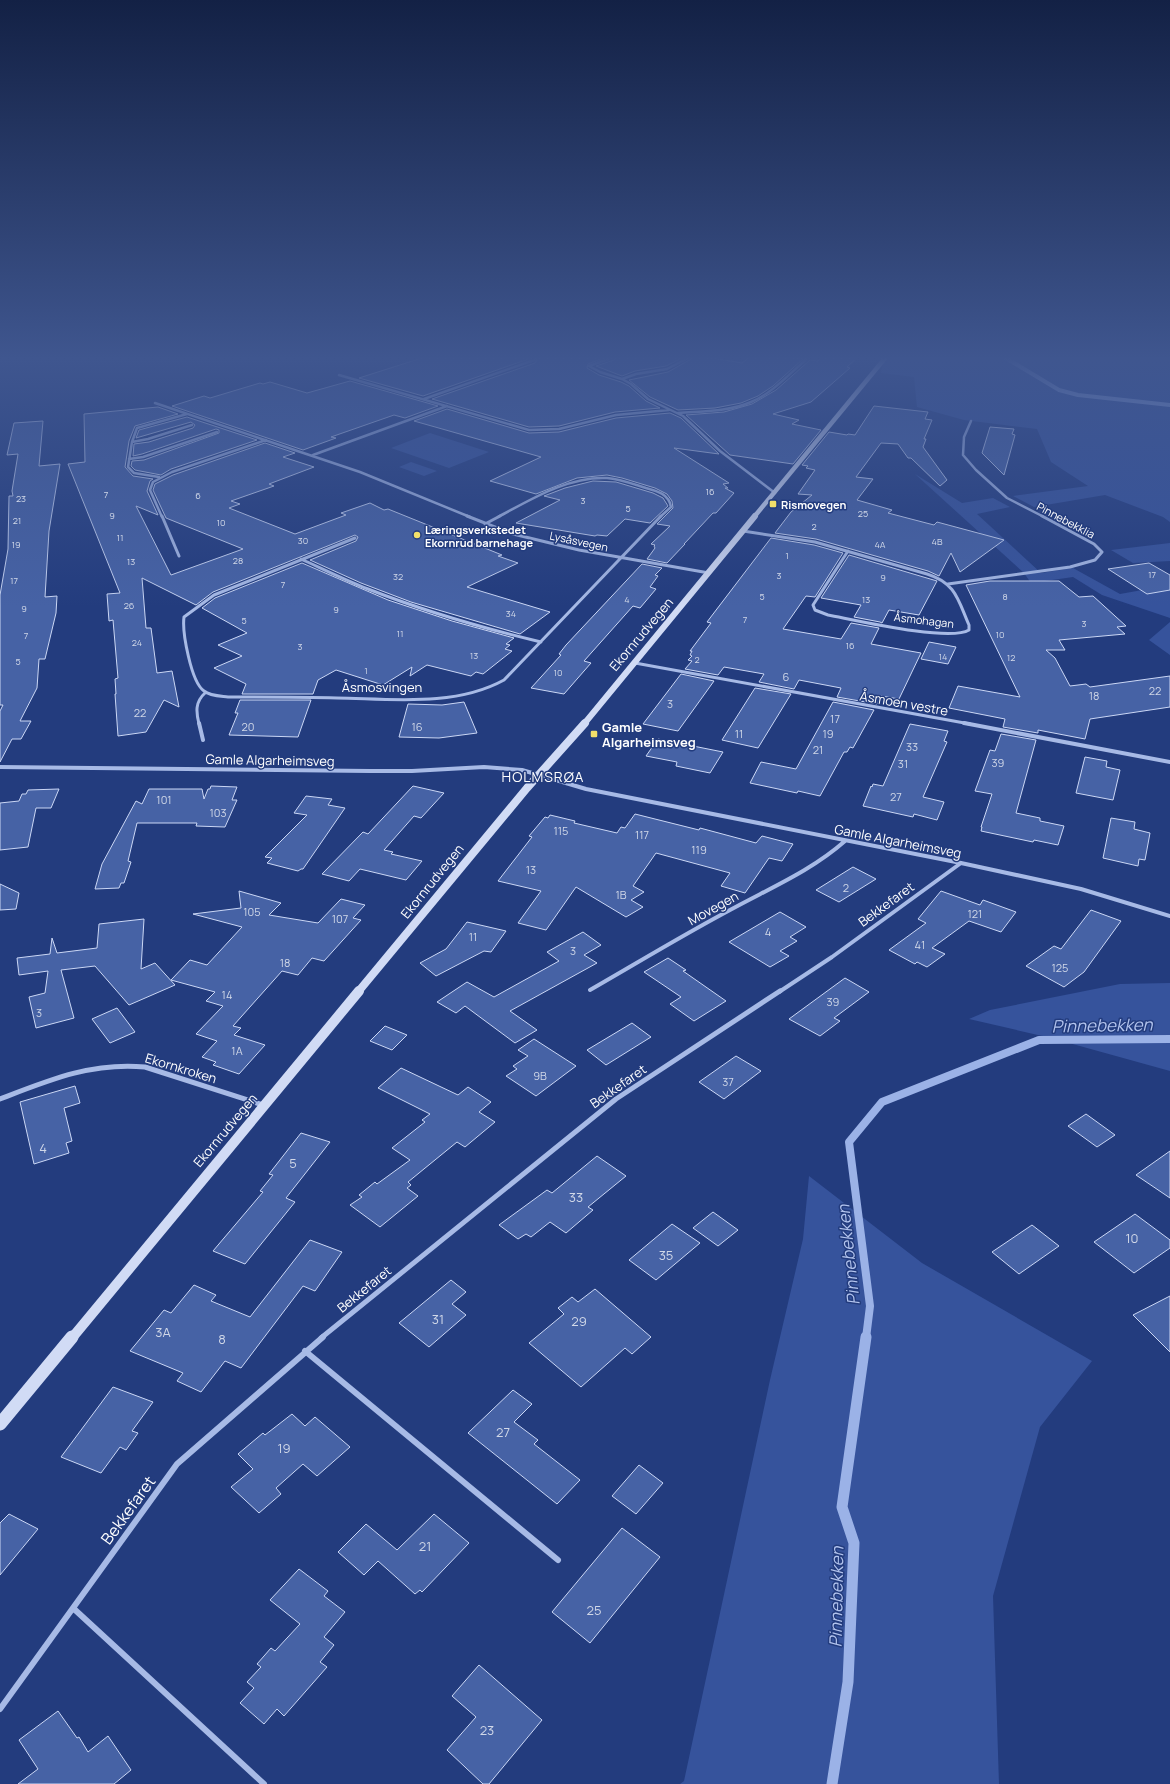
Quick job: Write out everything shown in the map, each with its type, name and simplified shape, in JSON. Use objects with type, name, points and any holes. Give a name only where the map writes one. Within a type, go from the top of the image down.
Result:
[{"type":"main road","name":"Ekornrudvegen","points":[[0,1424],[539,774],[582,727],[818,440]]},
{"type":"street","points":[[146,440],[132,442],[128,467],[129,470],[134,473],[160,477]]},
{"type":"street","points":[[129,459],[143,457],[193,440]]},
{"type":"street","points":[[179,556],[150,490],[153,481],[160,477],[265,440]]},
{"type":"street","name":"Lysåsvegen","points":[[267,440],[360,472],[485,524],[513,534],[547,543],[622,558],[710,573]]},
{"type":"street","points":[[312,455],[353,440]]},
{"type":"street","points":[[709,440],[720,452],[775,493]]},
{"type":"street","name":"Pinnebekklia","points":[[948,584],[1070,567],[1095,560],[1102,552],[1094,544],[1007,498],[976,470],[963,455],[964,440]]},
{"type":"street","name":"Åsmosvingen","points":[[205,693],[228,697],[418,698],[469,694],[488,689],[499,683],[541,642],[671,507],[671,501],[667,496],[656,491],[611,478],[581,479],[485,524]]},
{"type":"street","points":[[743,531],[800,539],[848,551],[928,574],[948,584]]},
{"type":"street","points":[[203,740],[196,704],[200,696],[205,693],[196,685],[184,627],[184,617],[201,603],[214,596],[301,559],[356,538]]},
{"type":"street","name":"Åsmohagan","points":[[848,551],[813,605],[815,610],[828,615],[926,632],[952,634],[964,633],[969,630],[969,625],[956,596],[948,584]]},
{"type":"street","points":[[301,559],[368,589],[425,610],[490,630],[541,642]]},
{"type":"street","name":"Åsmoen vestre","points":[[635,663],[1170,762]]},
{"type":"street","name":"Gamle Algarheimsveg","points":[[0,767],[370,771],[412,771],[484,767],[522,770],[586,789],[961,863],[1081,889],[1170,916]]},
{"type":"street","name":"Movegen","points":[[590,990],[722,914],[800,872],[826,856],[845,841]]},
{"type":"street","name":"Bekkefaret","points":[[0,1709],[177,1464],[305,1351],[616,1099],[832,957],[961,863]]},
{"type":"street","name":"Ekornkroken","points":[[0,1098],[91,1068],[130,1065],[145,1067],[264,1106]]},
{"type":"street","points":[[305,1351],[558,1560]]},
{"type":"street","points":[[73,1608],[264,1784]]},
{"type":"shaded area","points":[[411,440],[453,440],[489,452],[449,468],[391,448]]},
{"type":"shaded area","points":[[1042,440],[1170,440],[1170,522],[1163,517],[1105,495],[1034,507],[1013,496],[1088,486],[1051,462]]},
{"type":"shaded area","points":[[411,462],[437,471],[424,476],[399,467]]},
{"type":"shaded area","points":[[915,474],[962,503],[993,498],[1010,507],[977,514],[1041,573],[1073,568],[1120,594],[1170,585],[1170,618],[1102,595],[1073,577],[1031,583],[1024,573]]},
{"type":"shaded area","points":[[1170,543],[1170,561],[1133,563],[1111,550]]},
{"type":"shaded area","points":[[1170,622],[1170,655],[1149,640]]},
{"type":"shaded area","points":[[1170,983],[1170,1071],[1051,1038],[969,1019],[990,1010],[1120,984]]},
{"type":"shaded area","points":[[809,1176],[922,1263],[1092,1361],[1040,1427],[993,1596],[999,1784],[680,1784],[684,1781],[770,1380],[803,1239]]},
{"type":"building","points":[[10,440],[41,440],[39,466],[60,464],[49,531],[45,597],[57,596],[56,613],[45,659],[39,659],[37,688],[20,721],[31,721],[21,739],[12,739],[0,762],[0,711],[3,705],[0,705],[0,595],[8,549],[9,496],[13,496],[12,491],[18,454],[7,455]]},
{"type":"building","points":[[85,440],[129,440],[125,467],[133,476],[153,479],[150,481],[147,491],[158,515],[136,506],[171,575],[243,549],[166,518],[153,490],[155,484],[173,475],[265,443],[295,453],[283,457],[314,467],[269,484],[274,486],[231,501],[240,504],[229,508],[295,534],[346,515],[341,513],[370,503],[384,510],[388,509],[502,555],[498,556],[518,563],[467,587],[550,612],[520,634],[411,602],[361,583],[310,560],[356,541],[358,537],[355,535],[213,592],[196,605],[142,578],[146,628],[151,628],[157,673],[172,671],[179,707],[164,700],[146,732],[118,736],[115,679],[118,678],[113,620],[109,621],[107,594],[120,593],[68,464],[85,462]]},
{"type":"building","points":[[154,440],[183,440],[133,456],[134,444]]},
{"type":"building","points":[[199,440],[256,440],[171,469],[161,475],[135,470],[131,466],[132,461],[144,460]]},
{"type":"building","points":[[274,440],[330,440],[303,450]]},
{"type":"building","points":[[482,440],[704,440],[719,454],[674,448],[729,483],[723,484],[728,488],[725,488],[734,493],[716,513],[713,513],[667,563],[647,559],[655,548],[655,545],[651,544],[670,526],[657,524],[673,508],[672,501],[667,494],[655,488],[607,475],[577,478],[536,494],[490,481],[541,457]]},
{"type":"building","points":[[714,440],[813,440],[793,464],[730,455]]},
{"type":"building","points":[[822,440],[926,440],[923,447],[947,480],[940,486],[911,458],[908,458],[898,444],[881,443],[856,477],[873,479],[857,500],[892,510],[888,513],[934,525],[937,522],[1004,540],[960,572],[951,553],[939,576],[928,571],[816,539],[775,533],[791,512],[812,495],[798,494],[815,470],[806,468],[808,466],[802,465]]},
{"type":"building","points":[[986,440],[1014,440],[1004,475],[982,453]]},
{"type":"building","points":[[593,481],[616,482],[653,493],[663,498],[668,506],[650,523],[625,519],[607,536],[595,536],[516,523],[560,500],[544,496],[565,488]]},
{"type":"building","points":[[771,538],[814,545],[843,553],[815,597],[806,596],[783,629],[841,639],[851,623],[879,628],[871,644],[921,653],[899,699],[881,696],[877,704],[837,697],[841,688],[799,680],[794,689],[759,682],[764,674],[724,667],[718,675],[685,669],[692,661],[688,660],[692,656],[690,655],[692,651],[690,651],[711,623],[707,622]]},
{"type":"building","points":[[849,555],[937,581],[919,615],[889,610],[882,623],[854,617],[861,605],[821,598]]},
{"type":"building","points":[[302,563],[388,600],[452,621],[514,638],[506,644],[510,645],[505,649],[512,651],[483,674],[476,672],[471,676],[427,665],[410,676],[412,667],[383,685],[336,670],[318,680],[313,694],[242,694],[246,684],[214,668],[242,656],[218,645],[247,633],[202,608],[215,598]]},
{"type":"building","points":[[1149,563],[1170,575],[1170,590],[1147,594],[1108,569]]},
{"type":"building","points":[[642,564],[662,568],[655,575],[658,576],[650,587],[656,589],[640,608],[633,606],[584,661],[591,663],[564,694],[531,688],[561,655],[559,654],[566,645]]},
{"type":"building","points":[[990,581],[1059,581],[1079,597],[1093,596],[1126,626],[1117,627],[1125,634],[1059,640],[1065,650],[1046,650],[1055,658],[1070,686],[1086,684],[1090,687],[1170,676],[1170,707],[1090,719],[1085,739],[1038,730],[1038,733],[1003,727],[1005,719],[949,708],[958,686],[1020,697],[966,585]]},
{"type":"building","points":[[929,642],[956,647],[948,664],[921,659]]},
{"type":"building","points":[[681,674],[714,681],[678,731],[643,724]]},
{"type":"building","points":[[755,688],[791,694],[758,748],[722,740]]},
{"type":"building","points":[[240,700],[311,700],[298,737],[229,735],[238,713],[235,713]]},
{"type":"building","points":[[464,702],[477,733],[439,738],[399,737],[408,704],[442,705]]},
{"type":"building","points":[[833,702],[874,710],[853,748],[850,747],[847,752],[844,752],[820,796],[798,791],[797,793],[750,783],[761,762],[796,769]]},
{"type":"building","points":[[910,724],[948,731],[944,741],[947,742],[923,797],[944,802],[937,820],[914,814],[913,817],[863,806],[873,784],[883,786]]},
{"type":"building","points":[[1001,734],[1036,740],[1016,813],[1040,818],[1040,821],[1064,826],[1058,845],[1034,840],[1033,842],[981,831],[992,794],[975,791],[990,750],[995,751]]},
{"type":"building","points":[[658,739],[723,752],[710,773],[676,766],[677,762],[646,756]]},
{"type":"building","points":[[1085,757],[1107,761],[1106,767],[1120,770],[1113,800],[1076,793]]},
{"type":"building","points":[[211,786],[237,787],[232,800],[237,800],[225,827],[196,826],[197,823],[137,823],[128,861],[131,862],[124,883],[121,883],[119,888],[95,889],[102,864],[136,801],[142,804],[149,789],[202,789],[204,799],[208,789],[210,789]]},
{"type":"building","points":[[413,786],[444,793],[421,818],[414,816],[384,850],[393,852],[391,854],[422,861],[406,880],[360,869],[349,881],[322,874],[363,832],[368,834]]},
{"type":"building","points":[[59,789],[51,808],[36,808],[28,847],[0,850],[0,803],[19,801],[22,794],[26,794],[28,790]]},
{"type":"building","points":[[306,796],[332,799],[328,805],[345,808],[303,869],[298,871],[267,863],[272,858],[265,857],[307,815],[294,813]]},
{"type":"building","points":[[635,814],[699,830],[700,828],[756,843],[762,836],[793,844],[782,861],[769,858],[745,893],[721,886],[730,873],[656,853],[633,886],[644,892],[631,900],[643,907],[626,917],[576,887],[546,930],[518,923],[541,891],[498,881],[532,837],[529,836],[545,817],[548,818],[550,815],[575,821],[574,823],[617,833],[621,827],[625,828]]},
{"type":"building","points":[[1111,818],[1135,822],[1134,829],[1150,833],[1145,860],[1139,859],[1138,866],[1103,858]]},
{"type":"building","points":[[853,867],[876,879],[839,902],[816,890]]},
{"type":"building","points":[[0,884],[19,893],[16,909],[0,910]]},
{"type":"building","points":[[239,891],[281,903],[269,915],[318,923],[341,899],[365,905],[353,918],[361,920],[324,961],[312,958],[298,975],[282,971],[233,1026],[241,1028],[234,1035],[265,1045],[239,1074],[213,1065],[216,1062],[202,1057],[217,1041],[196,1034],[223,1006],[206,1001],[215,992],[171,980],[190,960],[207,965],[242,927],[193,914],[241,908]]},
{"type":"building","points":[[941,891],[980,905],[983,900],[1016,912],[1001,932],[969,921],[932,948],[945,954],[927,967],[917,962],[915,964],[889,950],[926,923],[918,919]]},
{"type":"building","points":[[1091,910],[1121,921],[1084,972],[1064,987],[1026,966],[1054,946],[1061,949]]},
{"type":"building","points":[[780,912],[806,927],[790,937],[797,941],[780,951],[789,956],[770,967],[729,942]]},
{"type":"building","points":[[144,919],[141,969],[155,963],[175,985],[129,1005],[95,966],[61,970],[74,1018],[36,1028],[29,997],[45,993],[48,971],[19,975],[17,958],[50,954],[52,938],[57,953],[97,948],[99,924]]},
{"type":"building","points":[[467,922],[506,931],[491,952],[484,951],[436,976],[420,963],[446,949]]},
{"type":"building","points":[[583,932],[601,945],[584,955],[597,963],[510,1011],[537,1030],[515,1043],[465,1006],[456,1013],[437,1002],[467,982],[494,997],[559,961],[547,952]]},
{"type":"building","points":[[668,958],[686,970],[683,971],[726,1001],[694,1021],[670,1004],[681,997],[644,972]]},
{"type":"building","points":[[845,978],[869,992],[834,1018],[840,1021],[820,1036],[789,1019]]},
{"type":"building","points":[[117,1008],[135,1032],[110,1043],[92,1019]]},
{"type":"building","points":[[632,1023],[651,1037],[606,1065],[587,1050]]},
{"type":"building","points":[[385,1026],[407,1035],[392,1050],[370,1041]]},
{"type":"building","points":[[534,1039],[576,1066],[536,1096],[506,1076],[517,1069],[513,1066],[528,1056],[518,1050]]},
{"type":"building","points":[[736,1056],[761,1071],[724,1099],[699,1082]]},
{"type":"building","points":[[401,1068],[458,1095],[468,1087],[491,1102],[479,1112],[495,1122],[465,1147],[457,1142],[408,1182],[411,1185],[407,1188],[418,1196],[380,1227],[350,1205],[362,1197],[359,1195],[375,1182],[377,1184],[410,1160],[392,1148],[425,1122],[422,1120],[430,1114],[378,1088]]},
{"type":"building","points":[[75,1086],[80,1103],[64,1108],[72,1141],[66,1143],[69,1153],[34,1164],[20,1102]]},
{"type":"building","points":[[1086,1114],[1115,1135],[1097,1147],[1068,1126]]},
{"type":"building","points":[[301,1133],[330,1142],[286,1198],[295,1202],[245,1264],[213,1251],[263,1192],[260,1191],[273,1175],[269,1174]]},
{"type":"building","points":[[1170,1151],[1170,1198],[1136,1175]]},
{"type":"building","points":[[597,1156],[626,1176],[588,1207],[593,1210],[566,1233],[550,1222],[531,1237],[526,1234],[518,1239],[499,1225],[547,1190],[552,1193]]},
{"type":"building","points":[[713,1212],[738,1230],[718,1246],[693,1228]]},
{"type":"building","points":[[1135,1214],[1170,1240],[1170,1248],[1134,1273],[1094,1242]]},
{"type":"building","points":[[672,1224],[700,1243],[656,1280],[629,1260]]},
{"type":"building","points":[[1032,1225],[1059,1246],[1019,1274],[992,1252]]},
{"type":"building","points":[[310,1240],[342,1252],[315,1291],[303,1286],[241,1368],[225,1361],[201,1392],[177,1381],[183,1373],[130,1351],[164,1310],[171,1313],[194,1285],[216,1295],[211,1301],[250,1317]]},
{"type":"building","points":[[451,1280],[466,1292],[452,1304],[466,1315],[429,1347],[399,1323]]},
{"type":"building","points":[[595,1289],[651,1337],[632,1354],[625,1348],[581,1387],[529,1343],[564,1314],[558,1308],[572,1297],[578,1302]]},
{"type":"building","points":[[1170,1296],[1170,1352],[1133,1315]]},
{"type":"building","points":[[113,1387],[153,1402],[132,1431],[138,1433],[126,1450],[120,1447],[101,1473],[61,1457]]},
{"type":"building","points":[[513,1390],[532,1404],[514,1422],[538,1440],[534,1444],[580,1480],[557,1504],[468,1433]]},
{"type":"building","points":[[292,1414],[305,1426],[315,1417],[350,1447],[317,1476],[303,1464],[276,1488],[281,1494],[259,1513],[231,1487],[253,1469],[238,1454],[263,1433],[265,1435]]},
{"type":"building","points":[[639,1465],[663,1483],[636,1514],[612,1496]]},
{"type":"building","points":[[9,1514],[38,1529],[0,1575],[0,1523]]},
{"type":"building","points":[[434,1514],[469,1543],[422,1592],[420,1590],[415,1594],[378,1561],[364,1575],[338,1552],[366,1524],[397,1550]]},
{"type":"building","points":[[622,1528],[660,1557],[590,1643],[552,1612]]},
{"type":"building","points":[[299,1569],[328,1591],[324,1596],[345,1612],[324,1637],[334,1645],[320,1662],[327,1667],[284,1716],[277,1709],[264,1724],[240,1703],[254,1688],[247,1682],[261,1667],[257,1664],[271,1648],[275,1651],[300,1624],[270,1600]]},
{"type":"building","points":[[479,1665],[542,1720],[489,1784],[483,1784],[447,1750],[476,1717],[452,1696]]},
{"type":"building","points":[[58,1711],[77,1738],[79,1737],[88,1752],[108,1736],[131,1770],[114,1784],[18,1784],[38,1769],[19,1740]]},
{"type":"waterway","name":"Pinnebekken","points":[[866,1338],[870,1306],[849,1142],[882,1102],[1039,1040],[1170,1039]]},
{"type":"waterway","name":"Pinnebekken","points":[[832,1784],[848,1682],[854,1543],[842,1507],[866,1337]]},
{"type":"place","name":"Rismovegen","points":[[773,504]]},
{"type":"place","name":"Læringsverkstedet Ekornrud barnehage","points":[[417,535]]},
{"type":"place","name":"Gamle Algarheimsveg","points":[[594,734]]},
{"type":"district","name":"HOLMSRØA","points":[[543,776]]}]
